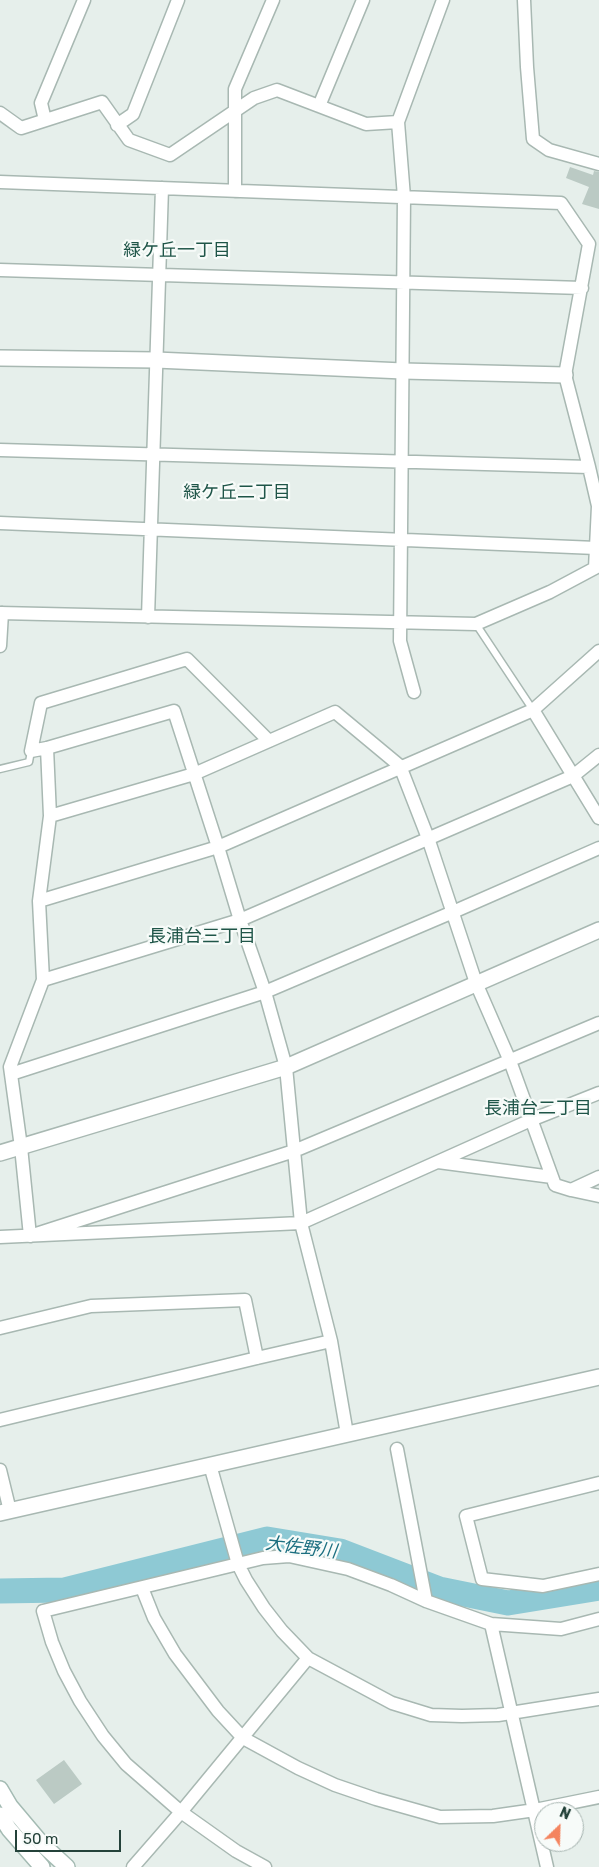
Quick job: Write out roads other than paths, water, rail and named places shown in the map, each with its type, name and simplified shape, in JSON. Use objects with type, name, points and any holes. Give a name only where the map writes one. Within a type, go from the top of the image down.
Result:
[{"type":"street","points":[[45,120],[41,103],[84,0]]},
{"type":"street","points":[[117,125],[133,114],[178,0]]},
{"type":"street","points":[[235,191],[235,89],[273,0]]},
{"type":"street","points":[[319,106],[363,0]]},
{"type":"street","points":[[414,692],[400,641],[404,197],[398,122],[442,0]]},
{"type":"street","points":[[524,0],[533,139],[549,150],[599,164]]},
{"type":"street","points":[[0,114],[21,128],[102,102],[129,140],[170,155],[254,98],[277,90],[366,124],[398,122]]},
{"type":"street","points":[[0,182],[560,203],[589,244],[565,375],[590,467],[598,506],[595,568],[550,592],[476,624],[1,613],[0,646]]},
{"type":"street","points":[[148,617],[162,188]]},
{"type":"street","points":[[0,270],[582,288]]},
{"type":"street","points":[[0,358],[156,360],[403,371],[565,375]]},
{"type":"street","points":[[0,450],[590,467]]},
{"type":"street","points":[[0,523],[596,548]]},
{"type":"street","points":[[39,901],[218,847],[400,766],[533,710],[599,651]]},
{"type":"street","points":[[269,741],[187,659],[41,703],[31,751],[174,712],[240,920],[265,992],[286,1067],[301,1223],[331,1342],[347,1434]]},
{"type":"street","points":[[533,710],[599,818]]},
{"type":"street","points":[[50,816],[194,774],[335,712],[400,766],[428,838],[476,983],[510,1061],[555,1186],[599,1196]]},
{"type":"street","points":[[30,1236],[21,1147],[10,1067],[43,980],[39,901],[50,816],[47,748]]},
{"type":"street","points":[[43,980],[240,920],[573,776],[599,755]]},
{"type":"street","points":[[11,1074],[265,992],[599,848]]},
{"type":"street","points":[[0,1153],[286,1067],[599,930]]},
{"type":"street","points":[[30,1236],[294,1151],[599,1023]]},
{"type":"street","points":[[0,1237],[301,1223],[531,1120],[599,1092]]},
{"type":"street","points":[[437,1162],[552,1177]]},
{"type":"street","points":[[571,1190],[599,1177]]},
{"type":"street","points":[[0,1328],[91,1306],[245,1300],[257,1358]]},
{"type":"street","points":[[0,1420],[331,1342]]},
{"type":"street","points":[[0,1470],[5,1512],[599,1376]]},
{"type":"street","points":[[397,1449],[426,1601]]},
{"type":"street","points":[[210,1464],[238,1564],[246,1580],[264,1608],[308,1658],[392,1703],[431,1715],[462,1716],[512,1712],[599,1698]]},
{"type":"street","points":[[599,1482],[466,1516],[482,1580],[543,1586],[599,1574]]},
{"type":"street","points":[[266,1867],[236,1852],[181,1812],[126,1764],[103,1736],[80,1701],[64,1671],[52,1642],[43,1611],[263,1558],[289,1556],[348,1569],[414,1594],[426,1601],[491,1624],[561,1629],[599,1619]]},
{"type":"street","points":[[142,1588],[154,1618],[175,1654],[218,1711],[243,1738],[298,1768],[335,1785],[405,1809],[440,1817],[493,1816],[534,1810],[491,1624]]},
{"type":"street","points":[[133,1867],[243,1738],[308,1658]]},
{"type":"street","points":[[0,1789],[10,1806],[42,1844],[66,1867]]},
{"type":"street","points":[[574,1802],[599,1797]]},
{"type":"street","points":[[0,1815],[9,1829],[42,1867]]},
{"type":"street","points":[[544,1852],[547,1867]]},
{"type":"lane","points":[[476,624],[533,710]]},
{"type":"lane","points":[[0,769],[29,762],[31,751]]},
{"type":"waterway","name":"大佐野川","points":[[0,1591],[64,1590],[267,1539],[340,1551],[439,1589],[508,1603],[599,1588]]},
{"type":"district","name":"緑ケ丘一丁目","points":[[177,251]]},
{"type":"district","name":"緑ケ丘二丁目","points":[[237,493]]},
{"type":"district","name":"長浦台三丁目","points":[[202,937]]},
{"type":"district","name":"長浦台二丁目","points":[[538,1109]]}]
